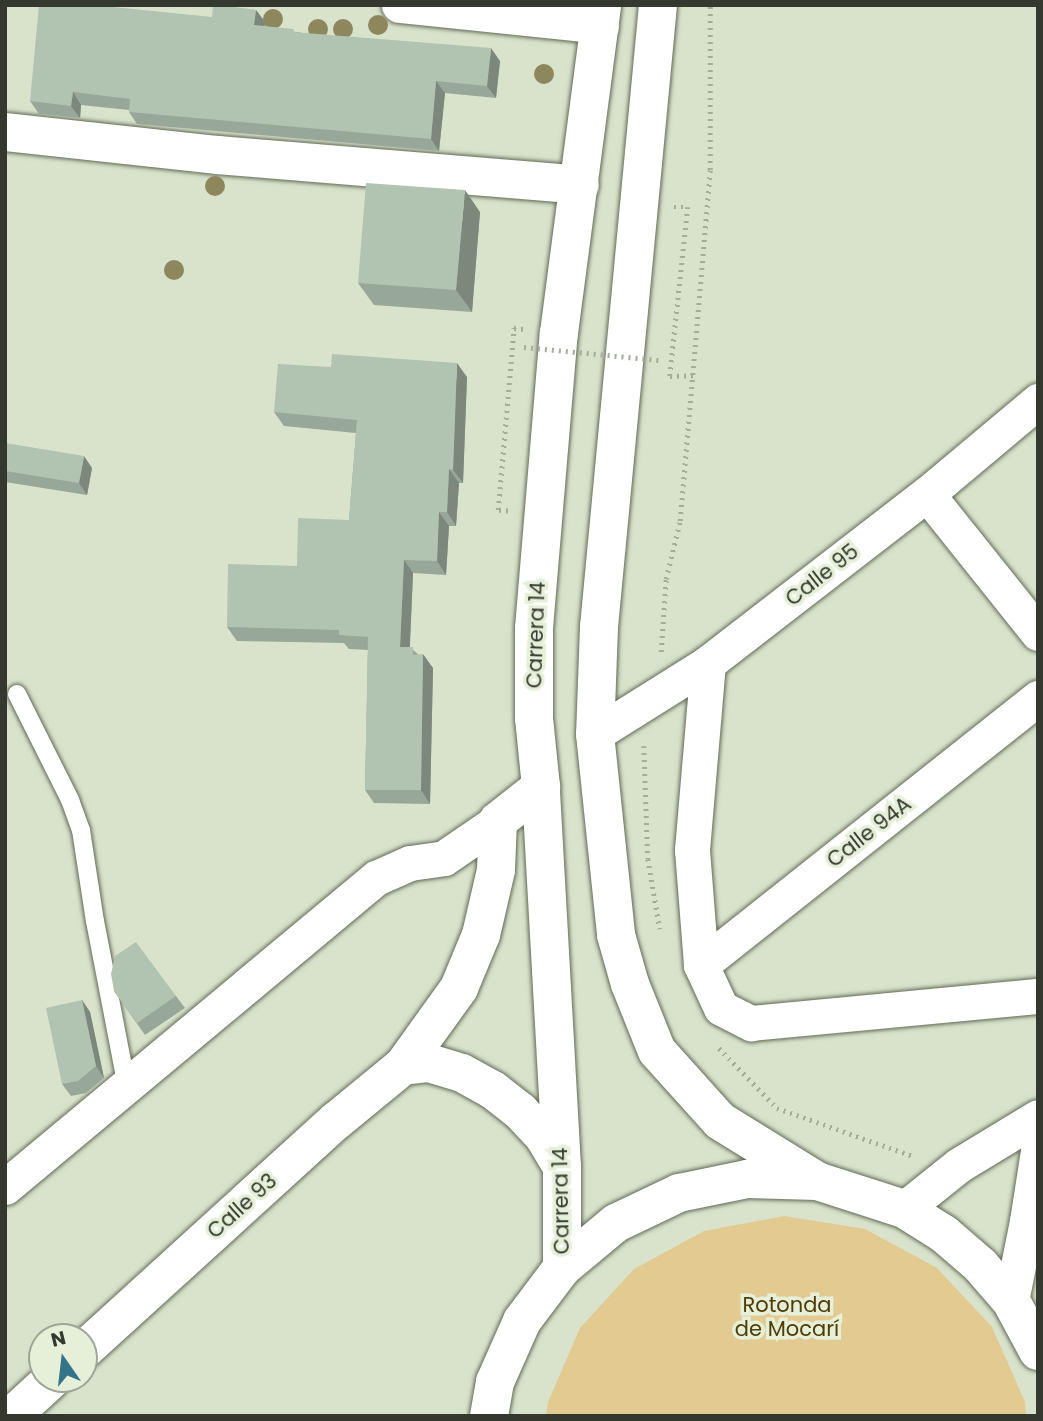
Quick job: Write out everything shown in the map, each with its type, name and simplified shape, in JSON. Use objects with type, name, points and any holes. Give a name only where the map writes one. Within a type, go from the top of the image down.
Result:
[{"type":"main road","points":[[658,5],[599,628],[595,734],[616,935],[630,984],[657,1051],[720,1121],[817,1181],[904,1209],[944,1234],[980,1265],[1010,1301],[1038,1351]]},
{"type":"main road","name":"Carrera 14","points":[[562,1268],[562,1167],[541,787],[534,718],[534,628],[559,333],[601,16]]},
{"type":"main road","points":[[5,132],[218,155],[580,185]]},
{"type":"main road","points":[[498,821],[541,787]]},
{"type":"main road","name":"Calle 93","points":[[98,1337],[336,1121],[403,1066],[459,988],[481,935],[496,870],[498,821]]},
{"type":"main road","points":[[403,1066],[429,1063],[462,1073],[493,1090],[528,1120],[562,1167]]},
{"type":"main road","points":[[489,1416],[495,1382],[522,1321],[562,1268],[616,1223],[679,1193],[747,1179],[817,1181]]},
{"type":"main road","points":[[12,1416],[37,1393]]},
{"type":"street","points":[[399,5],[601,16]]},
{"type":"street","name":"Calle 95","points":[[595,734],[708,663],[927,494],[1038,401]]},
{"type":"street","points":[[927,494],[1038,633]]},
{"type":"street","points":[[708,663],[691,850],[701,965],[721,1008],[751,1023],[1038,996]]},
{"type":"street","name":"Calle 94A","points":[[701,965],[1038,698]]},
{"type":"street","points":[[5,1187],[376,878],[410,863],[444,858],[498,821]]},
{"type":"street","points":[[904,1209],[959,1165],[1038,1117]]},
{"type":"street","points":[[1010,1301],[1038,1151]]},
{"type":"lane","points":[[17,694],[71,800],[81,830],[95,921],[127,1087]]},
{"type":"path","points":[[688,207],[670,376],[695,375]]},
{"type":"path","points":[[498,510],[514,328],[559,333]]},
{"type":"path","points":[[524,347],[658,360]]},
{"type":"green space","name":"Rotonda de Mocarí","points":[[784,1216],[865,1229],[937,1268],[992,1327],[1025,1402],[1026,1416],[546,1416],[548,1402],[580,1328],[634,1269],[704,1231]]},
{"type":"building","points":[[39,5],[93,5],[212,17],[213,5],[221,5],[256,10],[254,25],[294,29],[293,32],[491,48],[487,86],[436,81],[431,139],[129,112],[130,99],[73,92],[71,106],[30,101]]},
{"type":"building","points":[[366,183],[465,190],[456,290],[358,283]]},
{"type":"building","points":[[332,354],[457,363],[453,470],[449,469],[447,512],[439,512],[437,561],[404,560],[400,647],[413,647],[413,655],[423,654],[421,790],[365,790],[368,637],[339,635],[339,630],[227,627],[228,564],[297,566],[298,518],[349,520],[357,420],[274,412],[278,364],[331,367]]},
{"type":"building","points":[[5,443],[84,456],[79,483],[5,471]]},
{"type":"building","points":[[136,942],[176,996],[137,1023],[114,991],[111,974],[115,956]]},
{"type":"building","points":[[82,1000],[96,1066],[78,1081],[62,1084],[46,1008]]}]
